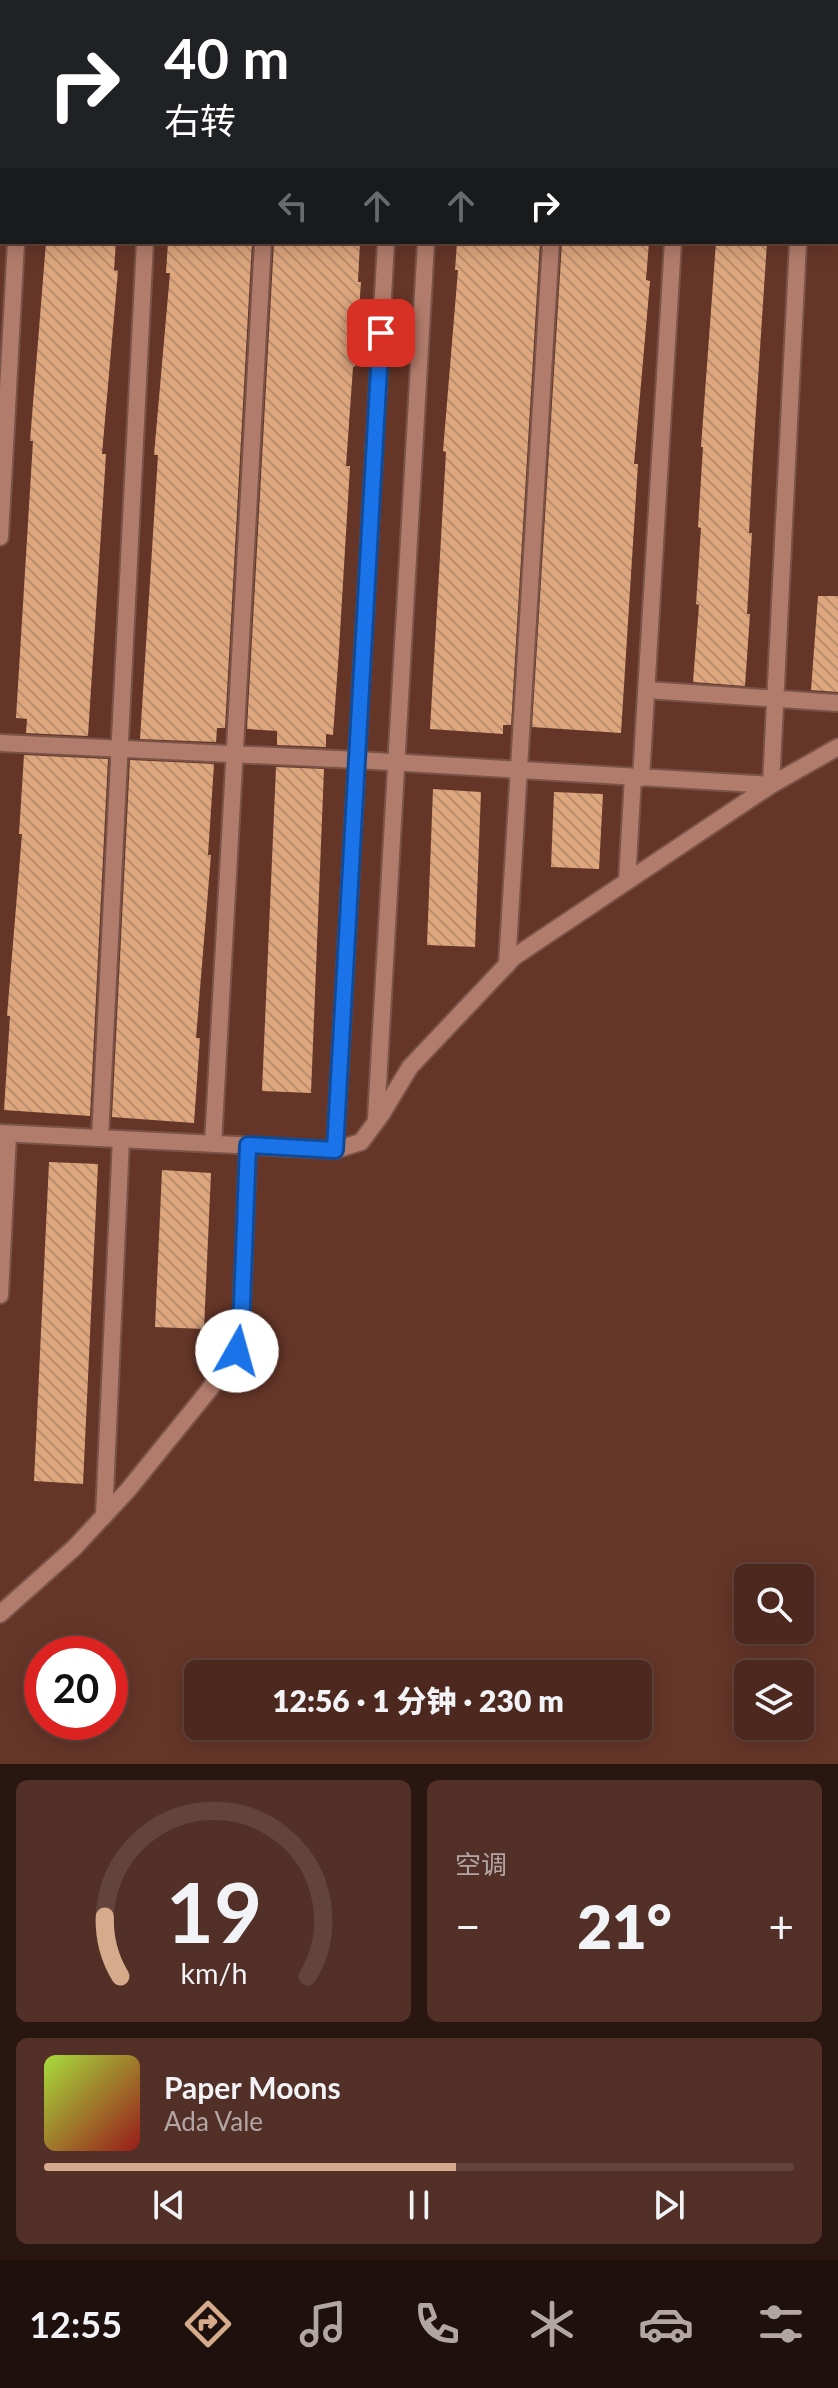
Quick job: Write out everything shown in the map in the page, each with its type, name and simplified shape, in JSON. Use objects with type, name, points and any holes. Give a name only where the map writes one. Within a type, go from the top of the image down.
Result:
[{"type":"lane","points":[[0,537],[16,244]]},
{"type":"lane","points":[[100,1138],[145,244]]},
{"type":"lane","points":[[213,1144],[263,244]]},
{"type":"lane","points":[[335,1150],[386,244]]},
{"type":"lane","points":[[376,1122],[426,244]]},
{"type":"lane","points":[[507,965],[551,244]]},
{"type":"lane","points":[[627,881],[647,690],[673,244]]},
{"type":"lane","points":[[771,785],[798,244]]},
{"type":"lane","points":[[647,690],[838,703]]},
{"type":"lane","points":[[0,743],[357,760],[771,785]]},
{"type":"lane","points":[[0,1295],[4,1134],[335,1150],[361,1142],[410,1067],[514,957],[771,785],[838,747]]},
{"type":"lane","points":[[104,1516],[121,1139]]},
{"type":"lane","points":[[0,1614],[74,1548],[104,1516],[209,1390],[237,1351],[241,1331],[248,1145]]},
{"type":"building","points":[[46,244],[116,244],[114,270],[118,271],[102,454],[106,454],[88,736],[26,733],[27,719],[16,718],[33,441],[30,441]]},
{"type":"building","points":[[168,244],[252,244],[225,728],[217,728],[216,742],[140,739],[158,455],[154,455],[170,273],[166,273]]},
{"type":"building","points":[[274,244],[360,244],[358,282],[361,282],[346,466],[350,466],[333,735],[326,734],[326,747],[277,745],[277,731],[247,729]]},
{"type":"building","points":[[457,244],[540,244],[511,725],[503,725],[503,734],[430,729],[446,452],[443,451],[458,270],[455,270]]},
{"type":"building","points":[[562,244],[649,244],[646,280],[650,281],[634,464],[638,464],[621,733],[532,727]]},
{"type":"building","points":[[716,244],[767,244],[749,533],[752,533],[747,614],[750,614],[745,686],[693,682],[699,605],[696,604],[701,528],[698,527]]},
{"type":"building","points":[[818,596],[838,596],[838,692],[811,690]]},
{"type":"building","points":[[24,755],[108,759],[90,1116],[4,1110],[10,1016],[7,1016],[22,834],[19,834]]},
{"type":"building","points":[[130,760],[214,764],[208,855],[211,855],[196,1038],[200,1038],[194,1123],[112,1117]]},
{"type":"building","points":[[276,767],[324,769],[311,1093],[262,1091]]},
{"type":"building","points":[[433,789],[481,792],[475,947],[427,945]]},
{"type":"building","points":[[554,792],[603,794],[599,869],[551,867]]},
{"type":"building","points":[[49,1162],[98,1164],[83,1484],[34,1481]]},
{"type":"building","points":[[162,1170],[211,1173],[204,1329],[155,1327]]},
{"type":"route","points":[[237,1351],[241,1331],[248,1145],[335,1150],[381,333]]}]
